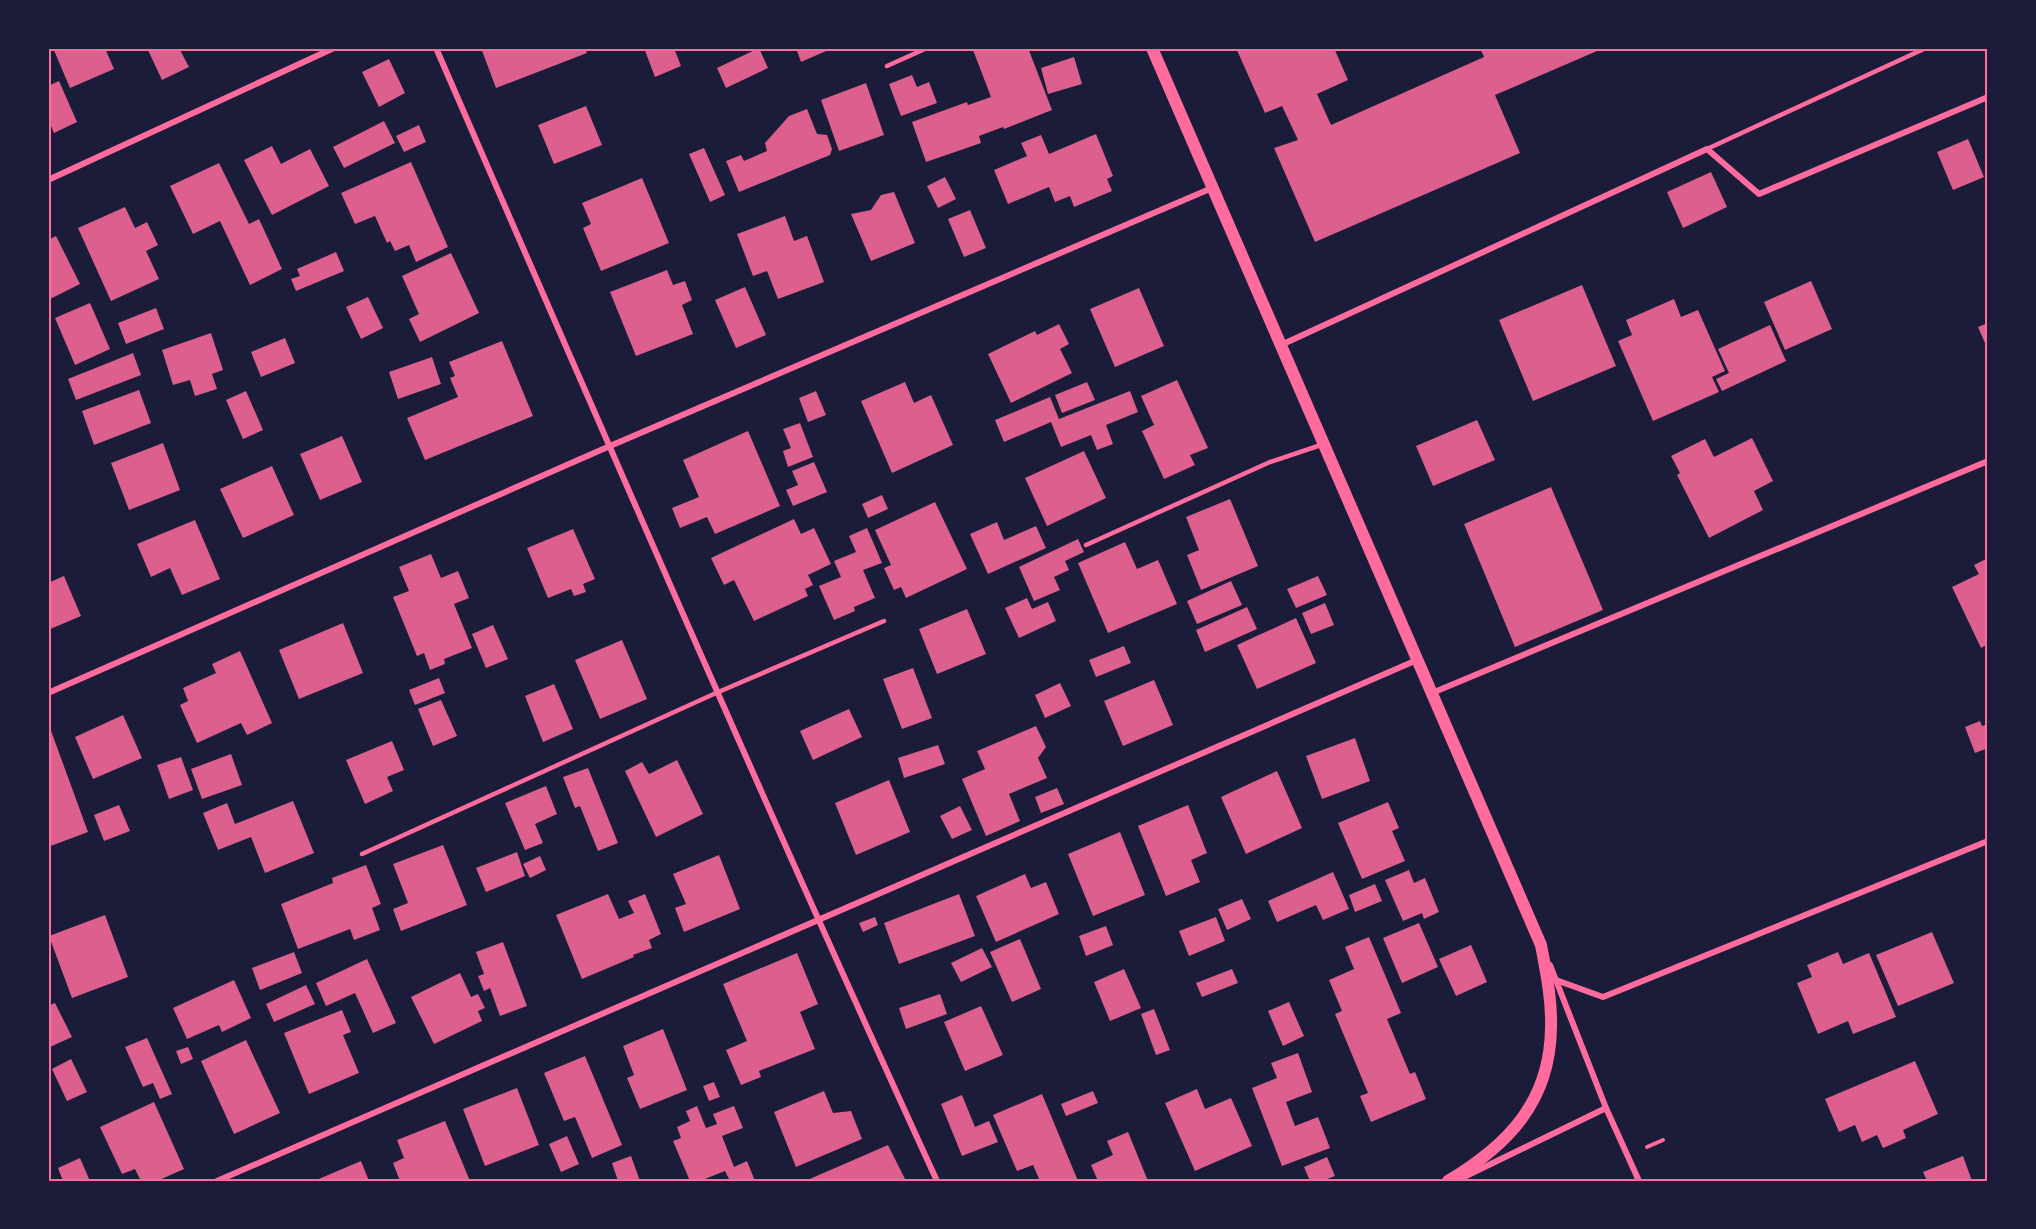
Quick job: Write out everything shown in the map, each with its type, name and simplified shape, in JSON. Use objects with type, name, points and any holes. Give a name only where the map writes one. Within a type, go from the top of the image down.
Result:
[{"type":"main road","points":[[1152,48],[1541,945],[1551,1026],[1548,1062],[1538,1096],[1501,1142],[1471,1167],[1448,1181]]},
{"type":"street","points":[[48,180],[334,48]]},
{"type":"street","points":[[436,48],[817,920],[937,1181]]},
{"type":"street","points":[[1281,345],[1707,149],[1759,194],[1988,97]]},
{"type":"street","points":[[48,693],[610,446],[1213,188]]},
{"type":"street","points":[[1432,693],[1988,461]]},
{"type":"street","points":[[217,1181],[1418,660]]},
{"type":"street","points":[[1556,980],[1603,997],[1988,841]]},
{"type":"street","points":[[1541,945],[1606,1108],[1638,1181]]},
{"type":"street","points":[[1455,1181],[1606,1108]]},
{"type":"lane","points":[[887,66],[927,48]]},
{"type":"lane","points":[[1707,149],[1926,48]]},
{"type":"lane","points":[[1086,545],[1269,462],[1324,444]]},
{"type":"lane","points":[[362,854],[717,693],[884,621]]},
{"type":"building","points":[[53,48],[105,48],[114,69],[70,88]]},
{"type":"building","points":[[147,48],[179,48],[189,67],[162,80]]},
{"type":"building","points":[[481,48],[585,48],[587,53],[496,88]]},
{"type":"building","points":[[644,48],[674,48],[681,66],[655,77]]},
{"type":"building","points":[[759,48],[768,68],[726,88],[717,68]]},
{"type":"building","points":[[796,48],[833,48],[801,62]]},
{"type":"building","points":[[977,48],[1028,48],[1052,110],[979,136],[981,143],[926,162],[912,122],[967,102],[968,105],[991,97],[973,50]]},
{"type":"building","points":[[1236,48],[1334,48],[1348,80],[1317,94],[1331,125],[1484,57],[1480,48],[1604,48],[1495,95],[1520,153],[1315,242],[1274,148],[1298,140],[1282,106],[1265,113]]},
{"type":"building","points":[[1074,57],[1082,84],[1048,94],[1041,68]]},
{"type":"building","points":[[389,59],[405,93],[379,107],[362,72]]},
{"type":"building","points":[[912,75],[917,87],[929,82],[937,103],[901,116],[889,84]]},
{"type":"building","points":[[59,81],[77,122],[54,133],[48,119],[48,86]]},
{"type":"building","points":[[866,83],[884,135],[839,151],[821,100]]},
{"type":"building","points":[[586,106],[602,145],[554,164],[538,125]]},
{"type":"building","points":[[807,109],[817,134],[827,135],[832,149],[830,155],[739,192],[726,161],[741,155],[744,161],[767,151],[765,143],[789,116]]},
{"type":"building","points":[[384,121],[395,143],[344,168],[333,147]]},
{"type":"building","points":[[419,125],[426,142],[404,152],[396,136]]},
{"type":"building","points":[[1096,134],[1113,176],[1107,179],[1112,191],[1074,207],[1070,196],[1055,202],[1049,187],[1008,204],[994,170],[1027,156],[1021,143],[1041,135],[1049,154]]},
{"type":"building","points":[[1968,139],[1984,177],[1953,190],[1937,152]]},
{"type":"building","points":[[272,146],[281,164],[310,149],[329,186],[272,215],[244,160]]},
{"type":"building","points":[[704,148],[725,195],[710,202],[689,154]]},
{"type":"building","points":[[411,162],[448,247],[416,262],[409,245],[395,251],[390,241],[387,243],[375,216],[355,224],[341,193]]},
{"type":"building","points":[[219,163],[249,224],[259,219],[282,269],[250,285],[220,221],[193,234],[170,186]]},
{"type":"building","points":[[1711,172],[1727,207],[1683,228],[1667,192]]},
{"type":"building","points":[[945,177],[956,199],[938,208],[927,186]]},
{"type":"building","points":[[642,178],[669,243],[601,271],[583,228],[591,224],[582,203]]},
{"type":"building","points":[[894,192],[915,243],[871,261],[851,214],[871,210],[881,195]]},
{"type":"building","points":[[125,207],[135,228],[147,222],[158,245],[146,251],[159,279],[111,301],[78,228]]},
{"type":"building","points":[[970,210],[986,248],[964,257],[948,219]]},
{"type":"building","points":[[785,216],[794,241],[807,236],[824,282],[778,299],[767,271],[753,276],[737,234]]},
{"type":"building","points":[[56,236],[80,284],[48,300],[48,240]]},
{"type":"building","points":[[336,252],[344,271],[296,291],[291,279],[300,276],[297,269]]},
{"type":"building","points":[[451,253],[479,313],[420,342],[409,319],[419,314],[402,276]]},
{"type":"building","points":[[667,270],[673,285],[685,281],[692,300],[682,305],[693,334],[636,356],[610,292]]},
{"type":"building","points":[[1811,281],[1832,329],[1785,350],[1764,302]]},
{"type":"building","points":[[1582,285],[1616,366],[1533,401],[1499,320]]},
{"type":"building","points":[[745,287],[766,335],[736,348],[715,300]]},
{"type":"building","points":[[1139,288],[1164,346],[1115,367],[1090,309]]},
{"type":"building","points":[[368,297],[383,328],[361,339],[346,307]]},
{"type":"building","points":[[1674,299],[1681,317],[1698,310],[1725,371],[1712,377],[1719,392],[1653,421],[1618,341],[1632,335],[1626,320]]},
{"type":"building","points":[[90,303],[110,349],[75,365],[55,318]]},
{"type":"building","points":[[156,308],[164,329],[126,344],[118,323]]},
{"type":"building","points":[[1988,323],[1988,350],[1978,327]]},
{"type":"building","points":[[1059,324],[1069,344],[1060,349],[1072,373],[1011,403],[988,354],[1035,331],[1037,335]]},
{"type":"building","points":[[1770,325],[1786,361],[1722,391],[1716,379],[1729,373],[1718,349]]},
{"type":"building","points":[[211,333],[223,370],[212,374],[217,389],[195,396],[190,380],[173,385],[162,350]]},
{"type":"building","points":[[285,338],[295,363],[261,377],[251,352]]},
{"type":"building","points":[[502,341],[533,416],[425,460],[407,418],[458,397],[450,378],[455,376],[449,362]]},
{"type":"building","points":[[133,353],[141,375],[76,400],[68,379]]},
{"type":"building","points":[[432,357],[441,384],[398,399],[389,372]]},
{"type":"building","points":[[1177,380],[1208,448],[1190,455],[1195,465],[1164,479],[1142,431],[1154,425],[1141,396]]},
{"type":"building","points":[[905,382],[914,403],[931,395],[953,445],[892,473],[861,401]]},
{"type":"building","points":[[1087,382],[1095,400],[1062,413],[1055,395]]},
{"type":"building","points":[[139,390],[151,423],[94,445],[82,411]]},
{"type":"building","points":[[246,391],[263,430],[243,439],[226,400]]},
{"type":"building","points":[[816,391],[826,415],[808,422],[799,398]]},
{"type":"building","points":[[1130,391],[1138,412],[1106,425],[1113,444],[1097,450],[1091,435],[1061,447],[1051,422],[1004,442],[995,420],[1050,397],[1059,419]]},
{"type":"building","points":[[1477,420],[1495,460],[1433,486],[1416,446]]},
{"type":"building","points":[[800,423],[813,457],[788,467],[783,451],[791,448],[783,429]]},
{"type":"building","points":[[748,431],[780,506],[715,534],[707,517],[680,528],[672,508],[699,497],[683,460]]},
{"type":"building","points":[[342,436],[362,482],[320,500],[300,454]]},
{"type":"building","points":[[1752,438],[1773,481],[1754,491],[1763,510],[1709,538],[1677,475],[1680,473],[1671,456],[1705,439],[1714,457]]},
{"type":"building","points":[[163,443],[180,490],[129,510],[111,463]]},
{"type":"building","points":[[1084,451],[1106,498],[1047,526],[1025,478]]},
{"type":"building","points":[[814,462],[827,492],[793,506],[786,490],[798,485],[792,471]]},
{"type":"building","points":[[272,466],[294,515],[243,538],[220,489]]},
{"type":"building","points":[[1551,487],[1603,610],[1515,647],[1464,524]]},
{"type":"building","points":[[882,495],[888,509],[868,518],[862,504]]},
{"type":"building","points":[[1230,499],[1258,566],[1201,590],[1187,555],[1199,550],[1186,517]]},
{"type":"building","points":[[935,502],[967,569],[906,598],[901,587],[894,590],[884,568],[891,565],[875,530]]},
{"type":"building","points":[[794,519],[801,534],[814,528],[831,564],[808,575],[813,585],[805,589],[808,596],[754,621],[734,580],[724,585],[711,558]]},
{"type":"building","points":[[195,520],[220,579],[182,595],[170,568],[151,577],[137,544]]},
{"type":"building","points":[[997,522],[1004,540],[1036,526],[1046,548],[988,574],[970,534]]},
{"type":"building","points":[[867,528],[882,563],[863,570],[875,598],[854,607],[855,611],[834,620],[819,586],[841,577],[834,561],[856,552],[849,536]]},
{"type":"building","points":[[573,529],[595,579],[583,584],[586,592],[574,596],[571,589],[548,598],[527,548]]},
{"type":"building","points":[[1078,539],[1084,552],[1065,561],[1069,570],[1054,577],[1060,590],[1034,601],[1019,567]]},
{"type":"building","points":[[1125,542],[1137,569],[1158,560],[1177,604],[1108,633],[1078,563]]},
{"type":"building","points":[[431,554],[441,578],[458,571],[469,598],[454,604],[472,648],[444,659],[445,664],[430,670],[424,653],[417,656],[393,597],[409,591],[399,567]]},
{"type":"building","points":[[1988,558],[1988,644],[1981,648],[1952,587],[1979,574],[1974,565]]},
{"type":"building","points":[[64,576],[81,616],[48,630],[48,583]]},
{"type":"building","points":[[1318,576],[1327,595],[1296,608],[1287,589]]},
{"type":"building","points":[[1231,581],[1242,605],[1197,624],[1187,601]]},
{"type":"building","points":[[1027,598],[1032,609],[1048,602],[1056,621],[1019,638],[1005,608]]},
{"type":"building","points":[[1325,603],[1334,625],[1311,634],[1302,613]]},
{"type":"building","points":[[1247,607],[1257,629],[1205,652],[1196,630]]},
{"type":"building","points":[[967,609],[986,654],[937,674],[919,629]]},
{"type":"building","points":[[1296,618],[1316,663],[1257,689],[1237,645]]},
{"type":"building","points":[[343,623],[363,673],[299,699],[279,650]]},
{"type":"building","points":[[493,625],[508,659],[486,668],[472,634]]},
{"type":"building","points":[[622,640],[647,699],[600,719],[575,660]]},
{"type":"building","points":[[1124,646],[1131,663],[1096,677],[1089,660]]},
{"type":"building","points":[[240,651],[272,723],[247,735],[241,723],[197,743],[180,705],[188,701],[183,688],[216,673],[212,664]]},
{"type":"building","points":[[913,668],[932,718],[902,729],[883,679]]},
{"type":"building","points":[[439,678],[445,693],[415,705],[409,690]]},
{"type":"building","points":[[1154,680],[1173,725],[1123,746],[1104,701]]},
{"type":"building","points":[[1060,683],[1071,706],[1045,718],[1035,695]]},
{"type":"building","points":[[554,684],[573,729],[543,742],[525,696]]},
{"type":"building","points":[[441,700],[457,736],[433,746],[418,709]]},
{"type":"building","points":[[849,709],[862,737],[813,760],[800,731]]},
{"type":"building","points":[[123,715],[142,758],[93,779],[75,737]]},
{"type":"building","points":[[1980,721],[1982,726],[1988,724],[1988,748],[1975,753],[1965,727]]},
{"type":"building","points":[[1036,726],[1046,747],[1038,758],[1047,778],[1009,794],[1020,821],[986,836],[962,779],[985,769],[977,751]]},
{"type":"building","points":[[48,728],[50,728],[88,832],[48,847]]},
{"type":"building","points":[[1355,738],[1370,781],[1322,799],[1306,756]]},
{"type":"building","points":[[392,741],[404,770],[387,777],[393,791],[365,804],[346,760]]},
{"type":"building","points":[[938,745],[945,764],[904,778],[898,758]]},
{"type":"building","points":[[231,754],[242,785],[202,799],[191,769]]},
{"type":"building","points":[[181,757],[193,790],[169,799],[157,765]]},
{"type":"building","points":[[677,760],[703,814],[656,837],[625,771],[642,762],[649,774]]},
{"type":"building","points":[[588,768],[618,843],[598,851],[580,806],[575,808],[563,777]]},
{"type":"building","points":[[1277,771],[1302,828],[1246,854],[1221,797]]},
{"type":"building","points":[[889,780],[910,832],[856,855],[835,803]]},
{"type":"building","points":[[546,786],[557,814],[535,824],[543,843],[525,850],[505,803]]},
{"type":"building","points":[[1057,788],[1064,804],[1041,813],[1035,797]]},
{"type":"building","points":[[293,801],[314,853],[265,873],[251,837],[218,850],[203,813],[227,803],[235,824]]},
{"type":"building","points":[[1388,802],[1399,828],[1392,831],[1405,861],[1362,879],[1338,823]]},
{"type":"building","points":[[119,805],[130,831],[104,841],[94,815]]},
{"type":"building","points":[[1188,805],[1207,853],[1191,860],[1200,882],[1166,896],[1138,826]]},
{"type":"building","points":[[960,806],[972,830],[952,839],[940,816]]},
{"type":"building","points":[[1120,832],[1145,895],[1093,916],[1068,854]]},
{"type":"building","points":[[443,845],[467,905],[401,931],[393,909],[408,903],[393,864]]},
{"type":"building","points":[[517,852],[525,876],[486,892],[476,868]]},
{"type":"building","points":[[719,855],[740,909],[684,932],[675,908],[686,904],[673,874]]},
{"type":"building","points":[[540,856],[546,870],[530,878],[523,864]]},
{"type":"building","points":[[366,865],[381,904],[372,908],[380,930],[354,940],[350,929],[298,949],[281,904],[333,883],[332,878]]},
{"type":"building","points":[[1409,870],[1414,883],[1425,878],[1439,912],[1424,919],[1422,913],[1403,921],[1385,880]]},
{"type":"building","points":[[1333,872],[1349,909],[1323,920],[1316,905],[1277,922],[1268,901]]},
{"type":"building","points":[[1025,874],[1031,888],[1046,882],[1059,914],[996,942],[976,896]]},
{"type":"building","points":[[1375,884],[1382,901],[1355,912],[1349,895]]},
{"type":"building","points":[[608,894],[619,919],[634,913],[628,901],[645,894],[661,934],[649,940],[652,948],[582,979],[556,915]]},
{"type":"building","points":[[959,894],[975,936],[899,964],[884,923]]},
{"type":"building","points":[[1242,899],[1251,919],[1227,930],[1218,909]]},
{"type":"building","points":[[105,915],[128,977],[72,998],[49,936]]},
{"type":"building","points":[[875,917],[878,925],[863,932],[859,923]]},
{"type":"building","points":[[1216,917],[1225,941],[1189,956],[1179,931]]},
{"type":"building","points":[[1419,923],[1438,967],[1402,983],[1383,938]]},
{"type":"building","points":[[1106,926],[1113,945],[1086,956],[1079,936]]},
{"type":"building","points":[[1932,932],[1954,983],[1898,1006],[1876,955]]},
{"type":"building","points":[[1369,937],[1401,1013],[1387,1019],[1410,1074],[1415,1072],[1426,1099],[1371,1122],[1360,1096],[1368,1093],[1335,1014],[1342,1011],[1329,980],[1354,969],[1345,947]]},
{"type":"building","points":[[1020,939],[1041,989],[1012,1002],[990,952]]},
{"type":"building","points":[[503,942],[527,1006],[500,1016],[490,988],[484,991],[478,976],[484,974],[476,952]]},
{"type":"building","points":[[1471,945],[1487,982],[1456,996],[1439,959]]},
{"type":"building","points":[[982,948],[992,967],[961,982],[951,963]]},
{"type":"building","points":[[294,952],[302,973],[260,990],[252,968]]},
{"type":"building","points":[[1838,952],[1843,964],[1869,953],[1896,1017],[1853,1034],[1848,1021],[1818,1034],[1797,983],[1812,977],[1807,965]]},
{"type":"building","points":[[797,953],[818,1004],[800,1012],[815,1049],[759,1071],[761,1077],[741,1085],[726,1050],[747,1041],[723,984]]},
{"type":"building","points":[[367,959],[396,1023],[373,1033],[355,993],[326,1006],[316,983]]},
{"type":"building","points":[[1124,969],[1141,1008],[1110,1021],[1094,982]]},
{"type":"building","points":[[1232,969],[1238,983],[1202,997],[1196,983]]},
{"type":"building","points":[[460,973],[471,997],[478,994],[485,1008],[478,1011],[482,1021],[434,1044],[411,997]]},
{"type":"building","points":[[234,980],[251,1018],[222,1032],[219,1025],[187,1039],[173,1008]]},
{"type":"building","points":[[306,985],[315,1004],[274,1022],[266,1004]]},
{"type":"building","points":[[940,994],[947,1014],[906,1029],[899,1008]]},
{"type":"building","points":[[1289,1002],[1304,1036],[1283,1046],[1268,1011]]},
{"type":"building","points":[[55,1003],[72,1037],[50,1047],[48,1043],[48,1006]]},
{"type":"building","points":[[981,1006],[1003,1055],[965,1071],[944,1022]]},
{"type":"building","points":[[1154,1009],[1170,1050],[1156,1055],[1141,1014]]},
{"type":"building","points":[[342,1010],[351,1032],[343,1035],[359,1073],[309,1094],[284,1033]]},
{"type":"building","points":[[663,1029],[687,1090],[640,1109],[627,1078],[634,1075],[623,1046]]},
{"type":"building","points":[[147,1038],[172,1094],[160,1099],[153,1083],[143,1087],[125,1047]]},
{"type":"building","points":[[246,1040],[280,1113],[234,1134],[201,1061]]},
{"type":"building","points":[[188,1047],[193,1059],[181,1064],[176,1051]]},
{"type":"building","points":[[1298,1053],[1312,1092],[1286,1102],[1295,1126],[1318,1117],[1330,1148],[1282,1166],[1252,1088],[1277,1078],[1271,1063]]},
{"type":"building","points":[[585,1056],[622,1145],[592,1158],[575,1117],[564,1121],[544,1073]]},
{"type":"building","points":[[71,1059],[87,1092],[67,1101],[52,1069]]},
{"type":"building","points":[[1915,1061],[1938,1114],[1903,1130],[1906,1138],[1883,1148],[1877,1135],[1862,1142],[1855,1125],[1839,1132],[1825,1099]]},
{"type":"building","points":[[714,1082],[720,1097],[709,1101],[703,1086]]},
{"type":"building","points":[[517,1088],[539,1145],[485,1166],[463,1109]]},
{"type":"building","points":[[1197,1089],[1205,1109],[1231,1098],[1252,1146],[1195,1171],[1165,1103]]},
{"type":"building","points":[[824,1091],[833,1113],[851,1111],[862,1139],[796,1167],[774,1112]]},
{"type":"building","points":[[1093,1091],[1098,1103],[1066,1116],[1061,1104]]},
{"type":"building","points":[[1042,1094],[1078,1181],[1040,1181],[1033,1165],[1017,1171],[993,1115]]},
{"type":"building","points":[[962,1095],[975,1127],[989,1121],[998,1142],[962,1156],[941,1104]]},
{"type":"building","points":[[154,1102],[184,1169],[157,1181],[141,1181],[135,1169],[122,1174],[100,1127]]},
{"type":"building","points":[[697,1106],[706,1128],[717,1124],[713,1114],[734,1106],[743,1128],[722,1136],[734,1167],[747,1161],[755,1181],[730,1181],[725,1171],[700,1181],[690,1181],[673,1141],[681,1138],[677,1127],[690,1121],[686,1111]]},
{"type":"building","points":[[445,1121],[470,1181],[400,1181],[393,1163],[404,1158],[397,1140]]},
{"type":"building","points":[[1128,1132],[1148,1181],[1098,1181],[1091,1165],[1113,1155],[1107,1141]]},
{"type":"building","points":[[567,1136],[579,1164],[561,1172],[549,1144]]},
{"type":"building","points":[[888,1145],[906,1181],[805,1181]]},
{"type":"building","points":[[631,1156],[640,1181],[618,1181],[612,1163]]},
{"type":"building","points":[[1963,1156],[1972,1181],[1927,1181],[1923,1172]]},
{"type":"building","points":[[1327,1157],[1335,1176],[1322,1181],[1310,1181],[1304,1167]]},
{"type":"building","points":[[80,1158],[90,1181],[63,1181],[58,1168]]},
{"type":"building","points":[[361,1161],[369,1181],[314,1181]]}]
